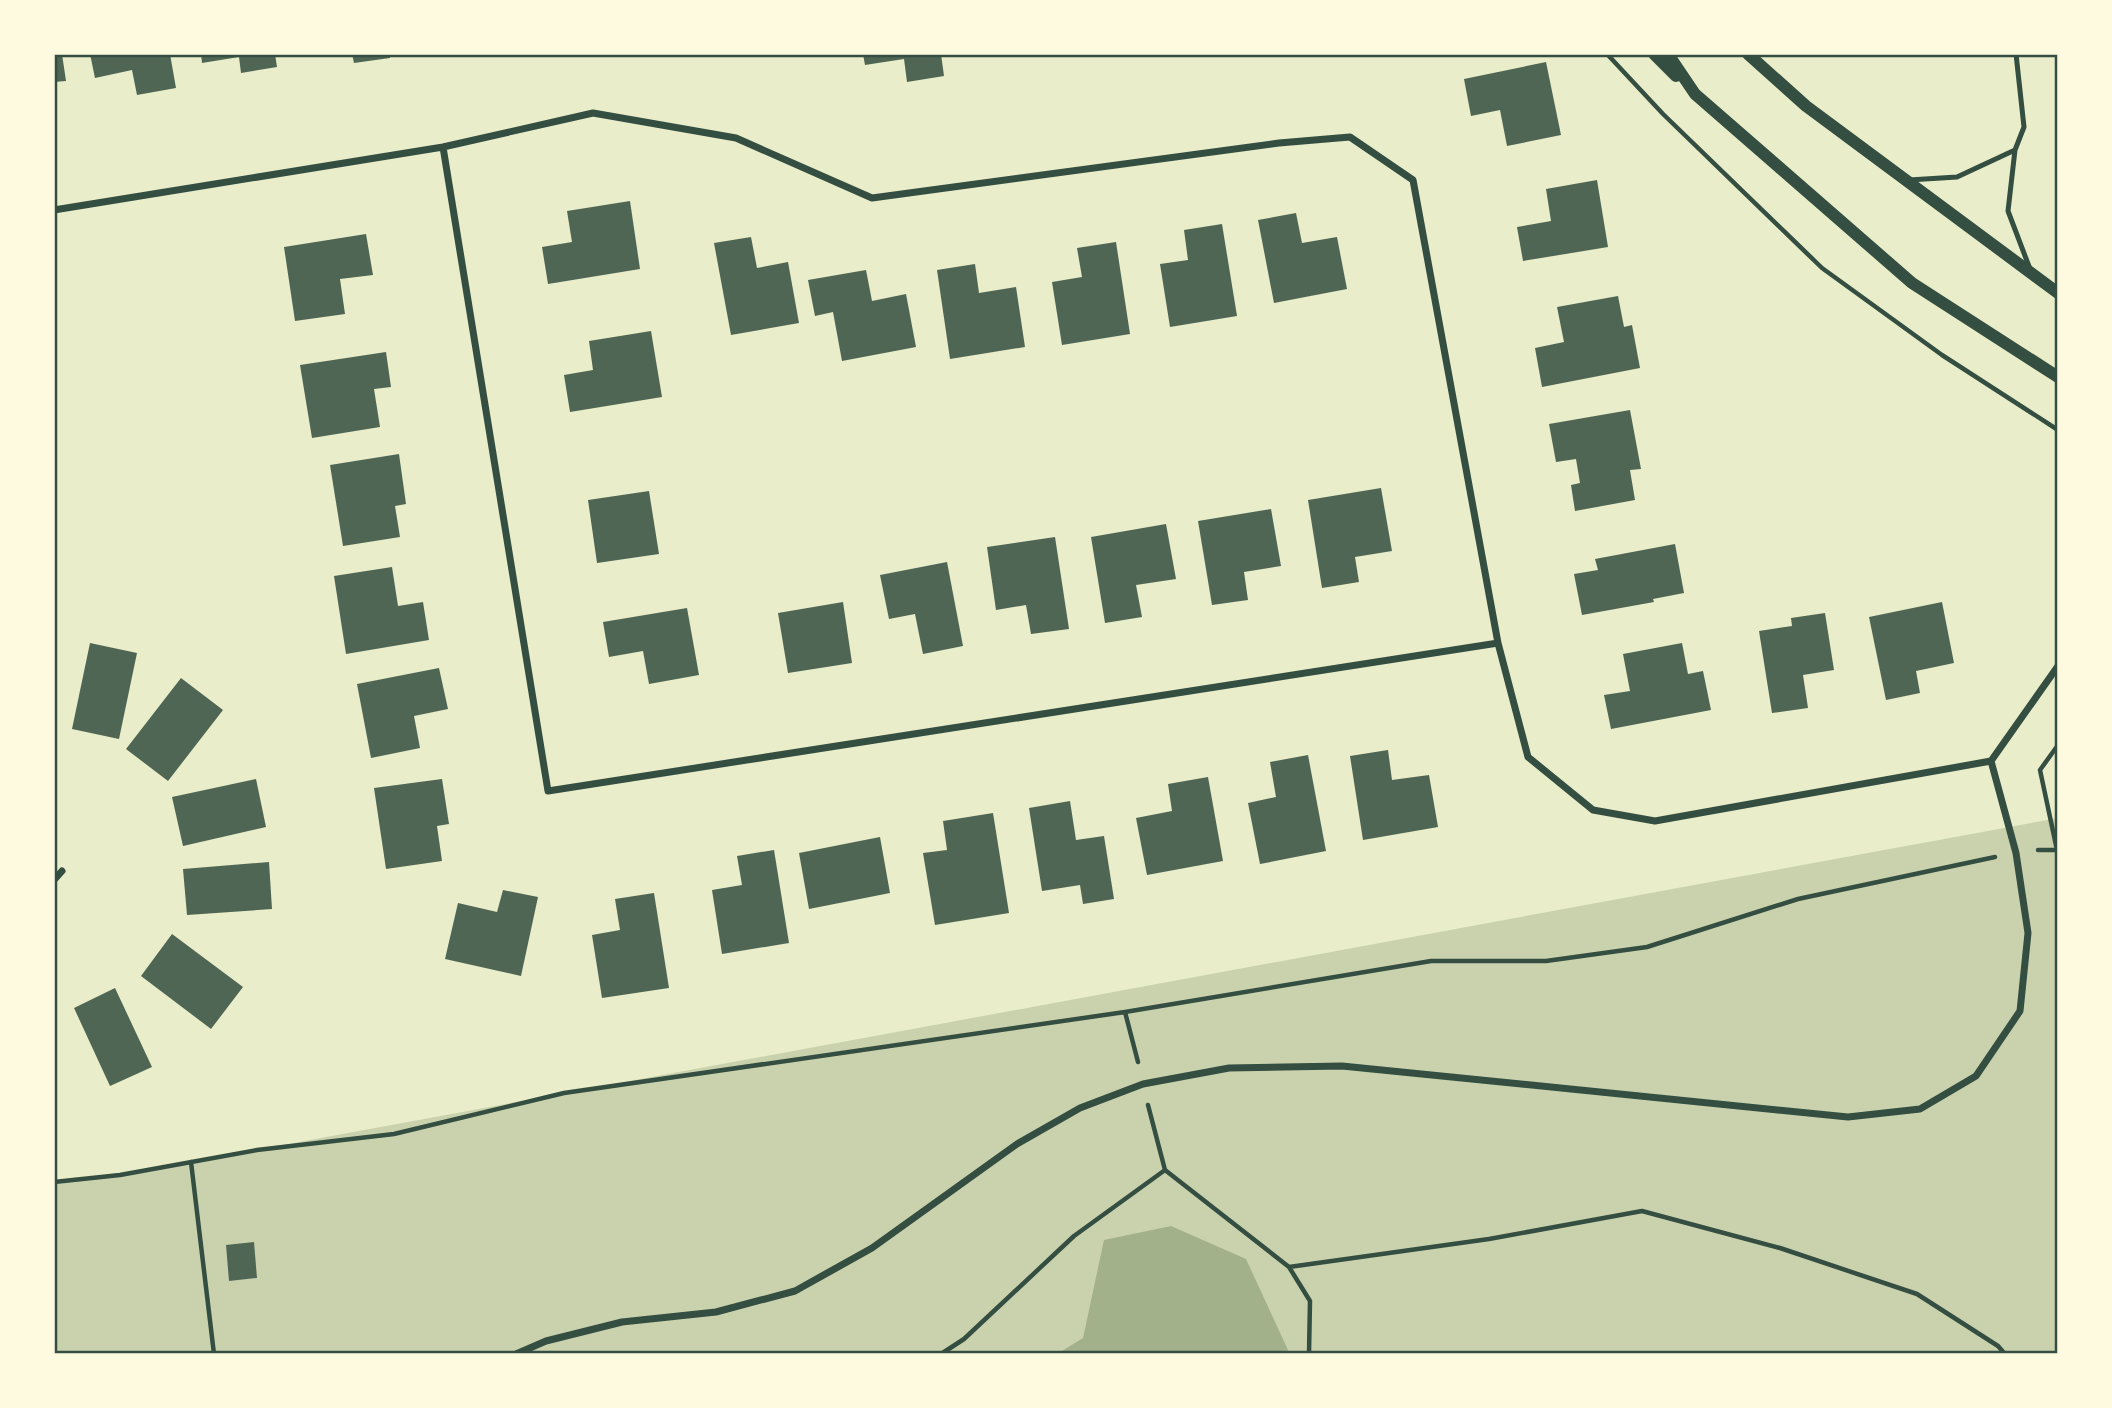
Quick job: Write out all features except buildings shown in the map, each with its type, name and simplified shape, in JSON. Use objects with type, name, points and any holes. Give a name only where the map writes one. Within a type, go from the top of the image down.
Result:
[{"type":"street","points":[[1654,54],[1695,94],[1912,283],[2058,377]]},
{"type":"street","points":[[1668,54],[1695,94]]},
{"type":"street","points":[[1748,54],[1806,106],[2058,293]]},
{"type":"street","points":[[54,210],[443,147],[593,113],[736,138],[873,198],[1279,143],[1350,137],[1413,180],[1498,643],[1528,757],[1593,810],[1655,821],[1991,761],[2058,666]]},
{"type":"street","points":[[443,147],[548,791],[1498,643]]},
{"type":"street","points":[[516,1354],[546,1341],[622,1322],[716,1312],[795,1291],[872,1248],[1017,1144],[1080,1108],[1143,1084],[1229,1068],[1342,1066],[1847,1117],[1920,1109],[1976,1076],[2020,1011],[2028,933],[2016,853],[1991,761]]},
{"type":"street","points":[[54,880],[62,871]]},
{"type":"lane","points":[[2016,54],[2024,127],[2015,150],[2008,211],[2034,277]]},
{"type":"lane","points":[[1905,181],[1957,177],[2015,150]]},
{"type":"path","points":[[1607,54],[1663,114],[1822,268],[1942,355],[2058,430]]},
{"type":"path","points":[[2040,849],[2057,850],[2040,770],[2058,745]]},
{"type":"path","points":[[54,1182],[120,1175],[257,1150],[394,1134],[564,1093],[1125,1012],[1431,961],[1546,961],[1647,947],[1798,899],[1995,857]]},
{"type":"path","points":[[1125,1012],[1138,1059]]},
{"type":"path","points":[[1149,1109],[1165,1170],[1289,1267],[1310,1301],[1309,1354]]},
{"type":"path","points":[[191,1162],[215,1354]]},
{"type":"path","points":[[941,1354],[964,1339],[1074,1236],[1165,1170]]},
{"type":"path","points":[[1289,1267],[1489,1239],[1642,1211],[1780,1248],[1917,1294],[1998,1346],[2004,1354]]},
{"type":"shaded area","points":[[2058,818],[2058,1354],[54,1354],[54,1182],[120,1175]]},
{"type":"shaded area","points":[[1171,1226],[1246,1259],[1288,1350],[1287,1354],[1057,1354],[1083,1338],[1104,1240]]}]
